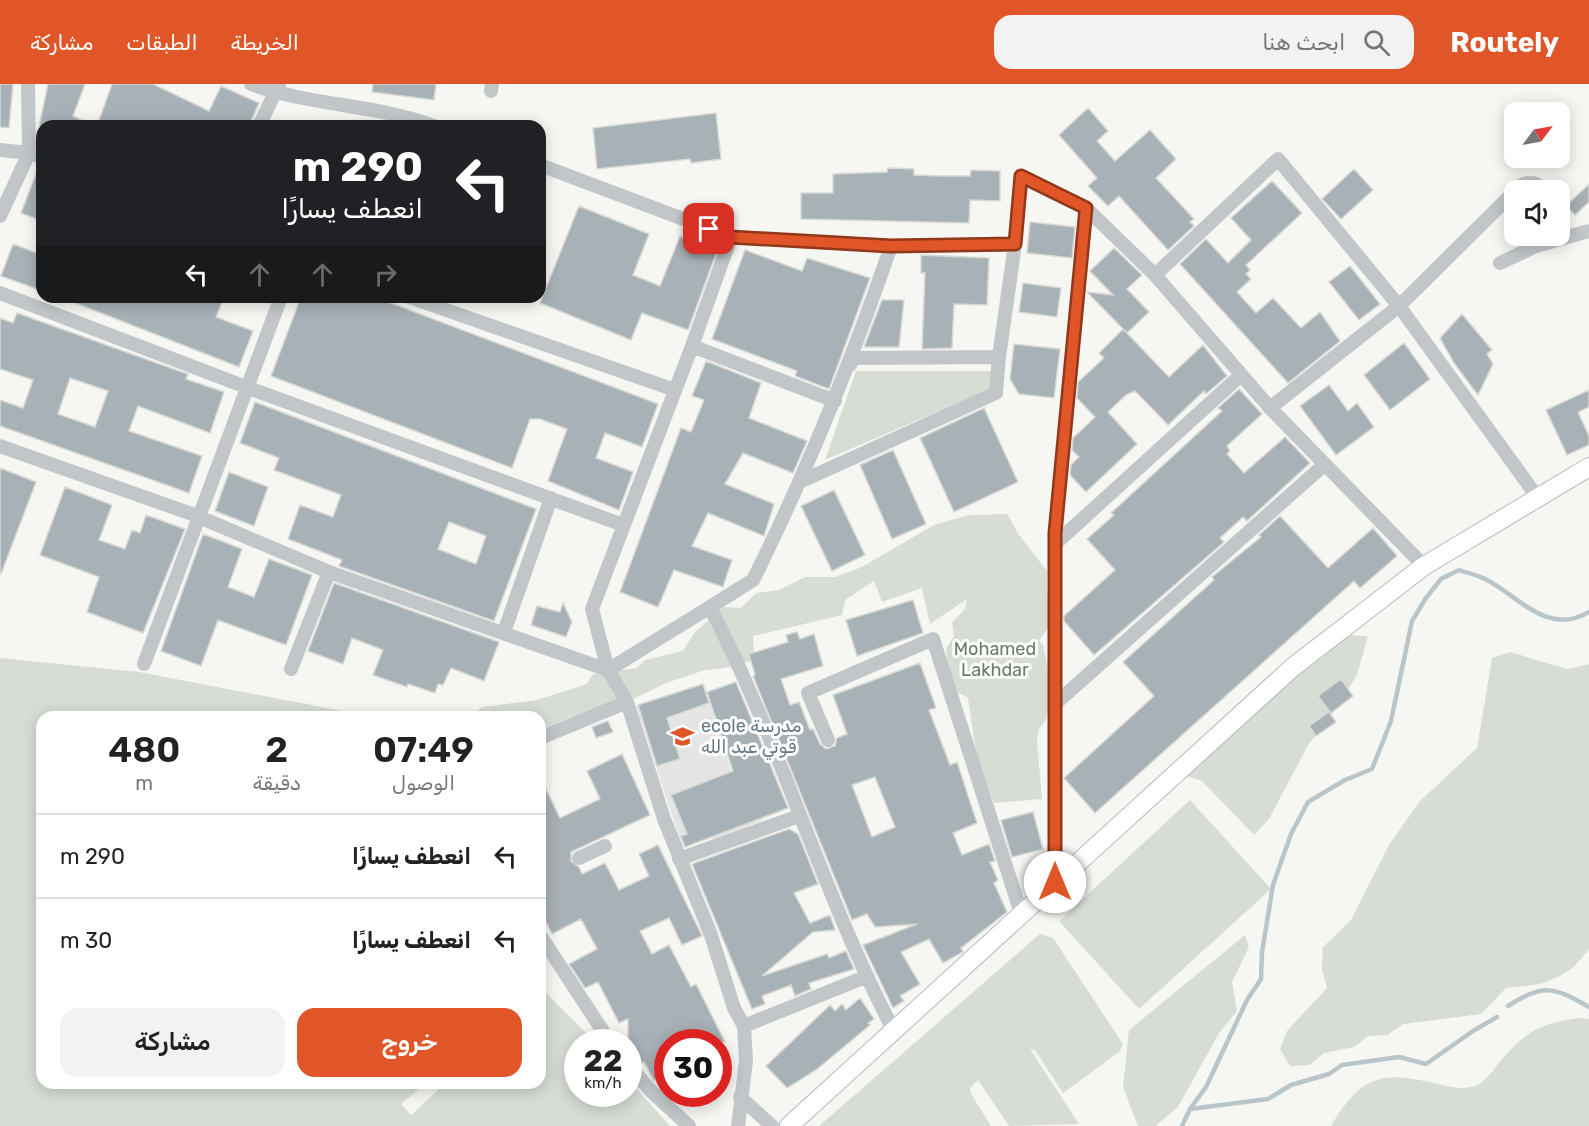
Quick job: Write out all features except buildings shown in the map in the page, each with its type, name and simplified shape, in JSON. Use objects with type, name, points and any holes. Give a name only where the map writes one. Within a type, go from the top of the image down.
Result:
[{"type":"main road","points":[[789,1126],[1293,667],[1424,566],[1589,467]]},
{"type":"street","points":[[0,216],[35,155],[28,84]]},
{"type":"street","points":[[251,84],[418,120]]},
{"type":"street","points":[[262,120],[277,88]]},
{"type":"street","points":[[0,150],[35,155]]},
{"type":"street","points":[[1155,275],[1278,159],[1400,306],[1538,498]]},
{"type":"street","points":[[546,167],[730,237],[891,246],[1015,244]]},
{"type":"street","points":[[802,481],[996,393],[1015,244],[1021,176],[1086,208],[1155,275],[1270,408],[1424,566]]},
{"type":"street","points":[[1270,408],[1400,306],[1504,202]]},
{"type":"street","points":[[1055,882],[1055,544],[1086,208]]},
{"type":"street","points":[[1570,231],[1589,231]]},
{"type":"street","points":[[730,237],[692,346],[592,609],[608,670],[627,702],[663,819],[711,935],[734,1008],[744,1026],[746,1061],[738,1126]]},
{"type":"street","points":[[850,365],[891,246]]},
{"type":"street","points":[[1500,263],[1536,246]]},
{"type":"street","points":[[0,293],[246,387],[623,525]]},
{"type":"street","points":[[144,664],[279,303]]},
{"type":"street","points":[[427,303],[675,390]]},
{"type":"street","points":[[692,346],[835,401]]},
{"type":"street","points":[[608,670],[753,580],[802,481],[853,358],[999,357]]},
{"type":"street","points":[[1055,544],[1241,375]]},
{"type":"street","points":[[0,446],[200,518],[329,572],[608,670]]},
{"type":"street","points":[[1055,704],[1325,464]]},
{"type":"street","points":[[504,632],[550,498]]},
{"type":"street","points":[[291,669],[329,572]]},
{"type":"street","points":[[710,607],[737,658],[866,977],[894,1031]]},
{"type":"street","points":[[828,740],[808,693],[933,639],[1021,913]]},
{"type":"street","points":[[546,736],[627,702]]},
{"type":"street","points":[[679,859],[799,816]]},
{"type":"street","points":[[579,858],[605,846]]},
{"type":"street","points":[[546,944],[601,1029]]},
{"type":"street","points":[[744,1026],[866,977]]},
{"type":"street","points":[[642,1080],[689,1126]]},
{"type":"street","points":[[740,1097],[772,1126]]},
{"type":"shaded area","name":"ecole مدرسة قوتي عبد الله","points":[[704,684],[731,770],[745,765],[763,820],[715,840],[712,836],[682,846],[636,706]]},
{"type":"green space","points":[[856,371],[992,371],[995,387],[825,460]]},
{"type":"green space","name":"Mohamed Lakhdar","points":[[1007,514],[1019,535],[1047,571],[1047,592],[1053,613],[1050,625],[1039,641],[1043,645],[1052,688],[1046,720],[1039,729],[1037,741],[1042,799],[994,803],[977,760],[968,698],[949,688],[946,649],[954,636],[952,622],[965,609],[967,599],[930,624],[922,588],[882,602],[874,581],[845,600],[842,615],[753,636],[754,660],[725,668],[705,670],[666,683],[627,702],[571,717],[546,727],[546,711],[477,711],[483,707],[537,700],[587,684],[593,674],[637,668],[645,660],[683,651],[695,632],[723,607],[741,608],[756,593],[779,590],[805,577],[835,577],[862,567],[934,525],[969,515]]},
{"type":"green space","points":[[1341,635],[1368,636],[1357,675],[1308,745],[1269,819],[1254,835],[1202,781],[1183,775]]},
{"type":"green space","points":[[1510,652],[1567,669],[1589,664],[1589,949],[1574,967],[1558,977],[1540,984],[1506,988],[1481,1014],[1403,1024],[1387,1035],[1368,1036],[1354,1047],[1324,1053],[1309,1065],[1290,1066],[1280,1049],[1287,1031],[1327,988],[1322,969],[1323,947],[1351,920],[1389,845],[1420,801],[1477,748],[1492,658]]},
{"type":"green space","points":[[0,658],[139,672],[343,711],[36,711],[36,1089],[419,1089],[401,1104],[411,1115],[439,1089],[546,1089],[546,993],[582,1029],[564,1029],[564,1107],[642,1107],[642,1095],[670,1126],[0,1126]]},
{"type":"green space","points":[[1190,800],[1271,889],[1139,1009],[1059,921]]},
{"type":"green space","points":[[1040,934],[1053,938],[1123,1044],[1119,1052],[1063,1093],[1035,1050],[1030,1049],[1079,1124],[1009,1126],[978,1080],[970,1088],[971,1094],[991,1126],[819,1126]]},
{"type":"green space","points":[[1245,935],[1249,947],[1232,982],[1237,1011],[1219,1033],[1178,1107],[1155,1126],[1138,1126],[1123,1087],[1129,1030]]},
{"type":"green space","points":[[1581,1018],[1589,1019],[1589,1126],[1331,1126],[1355,1094],[1366,1085],[1379,1079],[1408,1078],[1455,1087],[1473,1087],[1484,1081],[1502,1059],[1529,1034],[1546,1025]]},
{"type":"waterway","points":[[1182,1126],[1190,1109],[1206,1087],[1247,1000],[1261,979],[1262,952],[1273,885],[1291,834],[1308,802],[1345,780],[1372,769],[1391,721],[1412,621],[1441,579],[1459,570],[1479,576],[1546,617],[1560,620],[1589,612]]},
{"type":"waterway","points":[[1508,1006],[1531,994],[1549,990],[1567,995],[1589,1007]]},
{"type":"waterway","points":[[1190,1109],[1268,1099],[1291,1085],[1329,1074],[1342,1065],[1399,1057],[1426,1064],[1497,1017]]},
{"type":"place","name":"ecole مدرسة قوتي عبد الله","points":[[683,736]]},
{"type":"route","points":[[709,229],[730,237],[891,246],[1015,244],[1021,176],[1086,208],[1055,533],[1055,882]]}]
